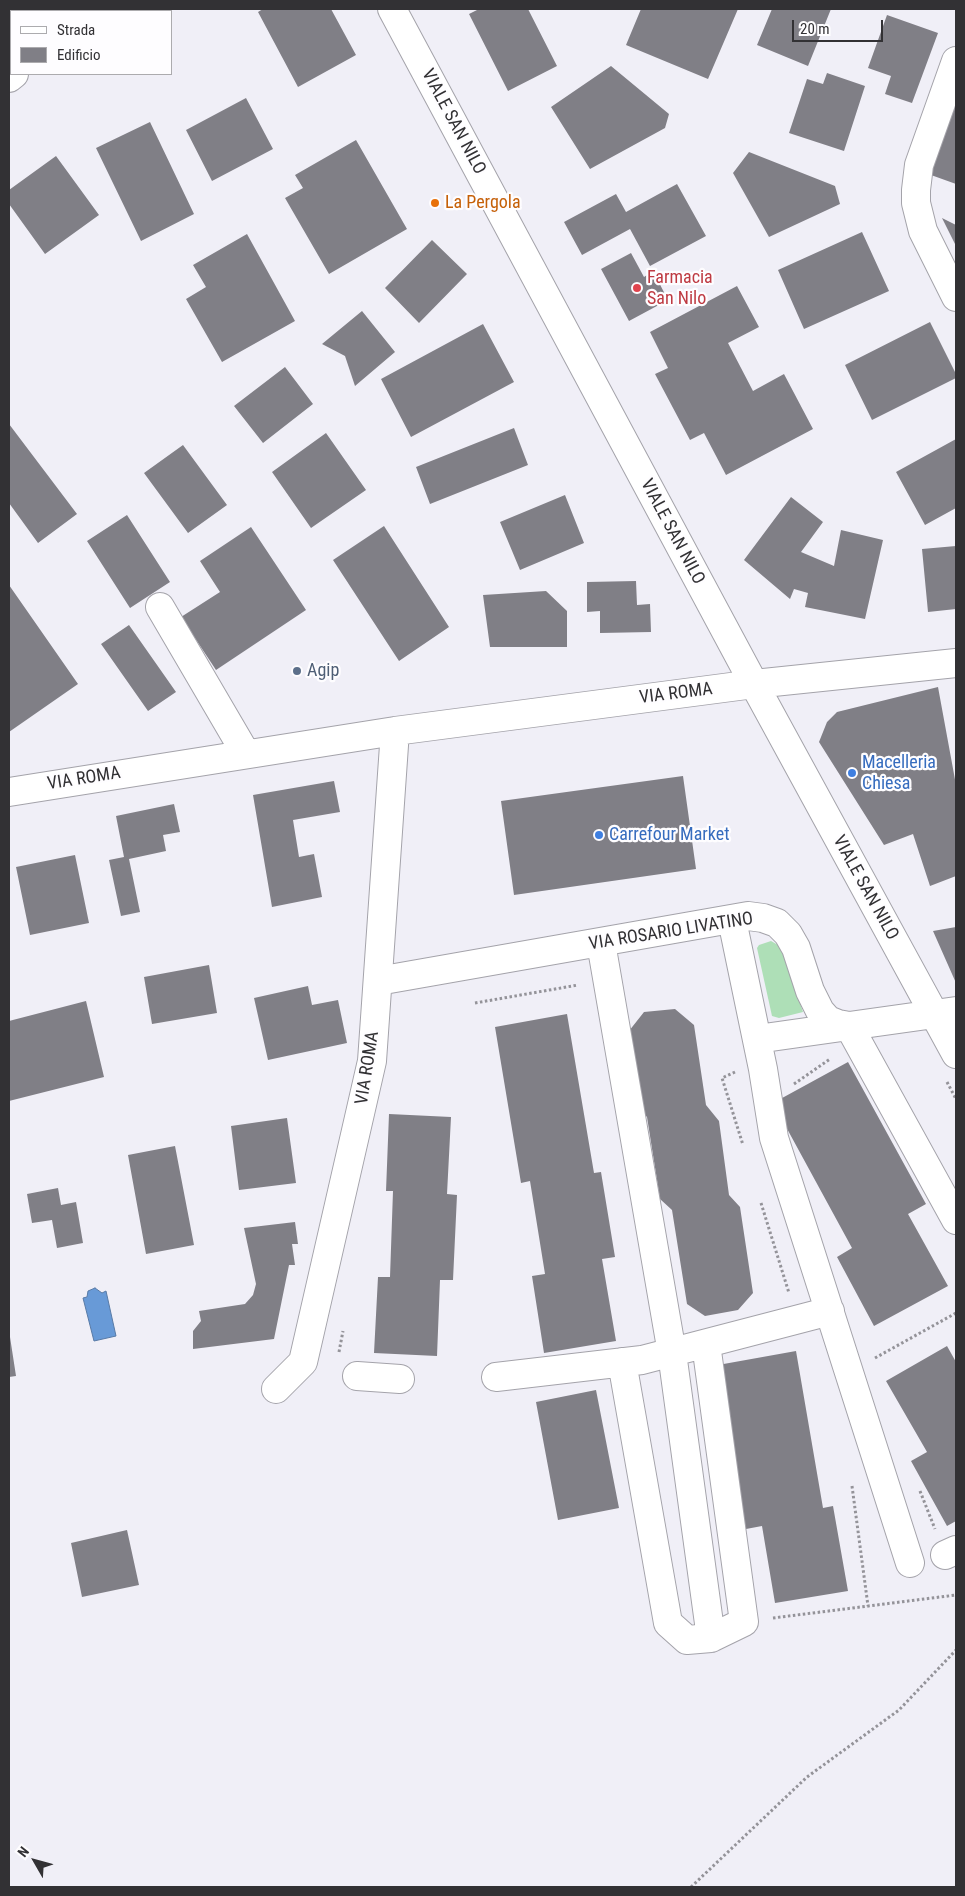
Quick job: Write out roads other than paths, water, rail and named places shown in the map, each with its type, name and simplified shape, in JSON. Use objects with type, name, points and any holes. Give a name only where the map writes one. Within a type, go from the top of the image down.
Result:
[{"type":"street","name":"VIALE SAN NILO","points":[[392,9],[754,684],[946,1013],[956,1054]]},
{"type":"street","points":[[956,61],[919,165],[916,202],[923,230],[956,297]]},
{"type":"street","points":[[160,607],[246,754]]},
{"type":"street","name":"VIA ROMA","points":[[9,792],[396,730],[754,684],[956,663]]},
{"type":"street","name":"VIA ROMA","points":[[276,1389],[303,1362],[372,1061],[396,730]]},
{"type":"street","name":"VIA ROSARIO LIVATINO","points":[[378,981],[748,916],[763,918],[777,923],[788,934],[796,948],[810,991],[820,1012],[828,1020],[852,1033],[946,1013]]},
{"type":"street","points":[[732,920],[757,1039],[774,1138],[910,1563]]},
{"type":"street","points":[[601,943],[672,1353],[711,1638]]},
{"type":"street","points":[[757,1039],[852,1033],[956,1220]]},
{"type":"street","points":[[496,1377],[622,1362],[672,1353],[830,1311]]},
{"type":"street","points":[[622,1362],[668,1623],[687,1640],[711,1638],[744,1622],[706,1344]]},
{"type":"street","points":[[357,1376],[400,1379]]},
{"type":"water","points":[[95,1288],[102,1293],[106,1291],[116,1336],[94,1341],[83,1298],[87,1297],[88,1291]]},
{"type":"place","name":"La Pergola","points":[[435,203]]},
{"type":"place","name":"Farmacia San Nilo","points":[[637,288]]},
{"type":"place","name":"Agip","points":[[297,671]]},
{"type":"place","name":"Macelleria Chiesa","points":[[852,773]]},
{"type":"place","name":"Carrefour Market","points":[[599,835]]}]
